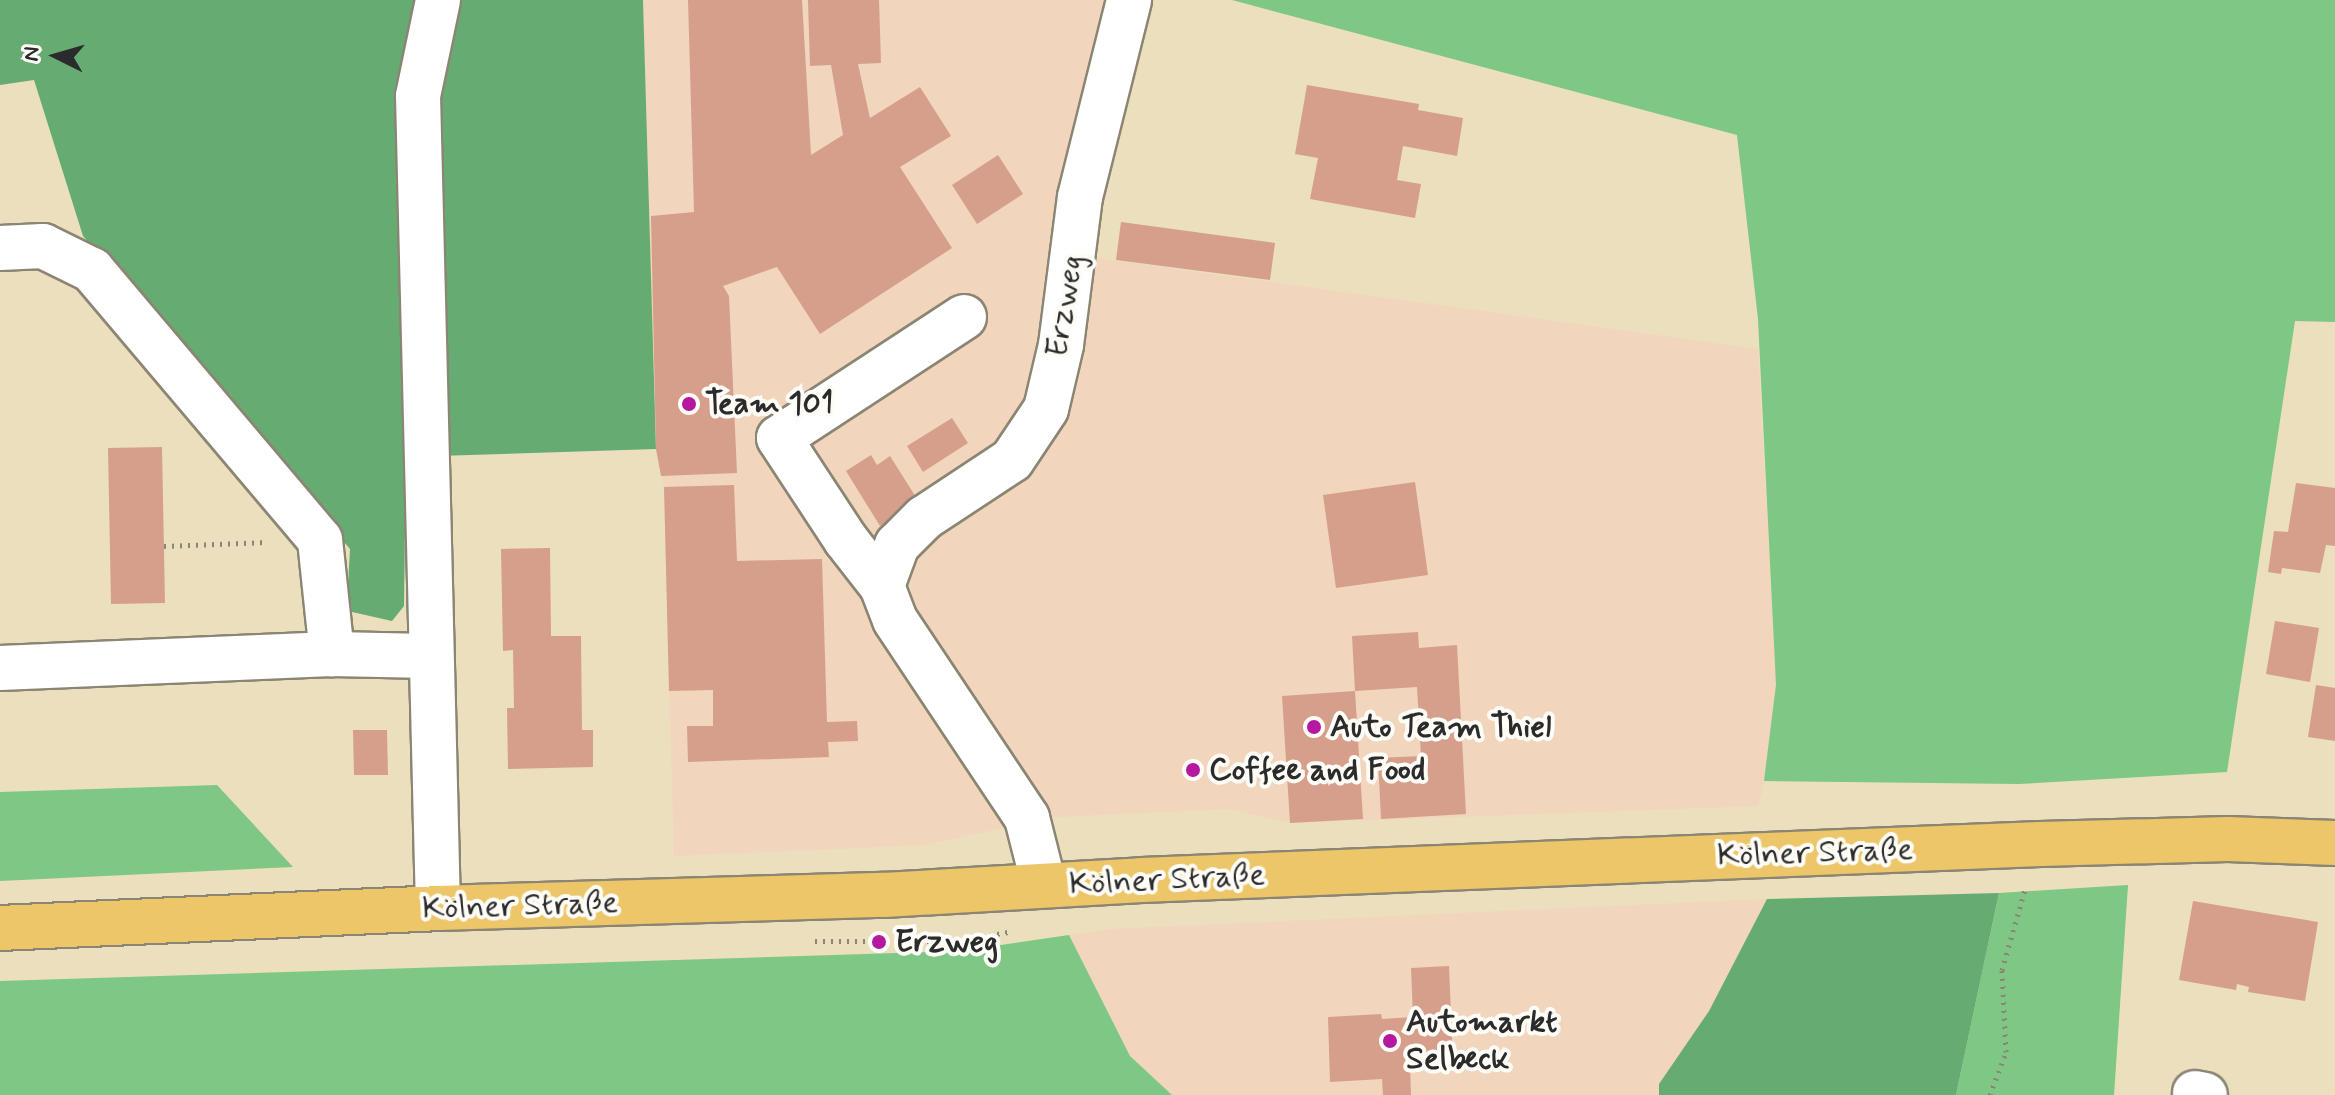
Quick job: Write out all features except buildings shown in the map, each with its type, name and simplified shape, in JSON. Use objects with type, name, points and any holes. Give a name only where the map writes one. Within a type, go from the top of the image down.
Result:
[{"type":"main road","name":"Kölner Straße","points":[[0,928],[438,908],[884,895],[1044,885],[2040,844],[2228,839],[2335,843]]},
{"type":"lane","points":[[438,0],[418,96],[429,656],[438,908]]},
{"type":"lane","name":"Erzweg","points":[[882,586],[897,545],[924,518],[1012,460],[1046,409],[1061,345],[1080,197],[1129,0]]},
{"type":"lane","points":[[0,248],[43,246],[92,270],[320,540],[332,654]]},
{"type":"lane","points":[[964,317],[779,438],[846,540],[882,586],[895,620],[1027,818],[1044,885]]},
{"type":"lane","points":[[0,668],[332,654],[429,656]]},
{"type":"path","points":[[164,546],[320,540]]},
{"type":"path","points":[[1990,1095],[2006,1052],[2002,970],[2027,881]]},
{"type":"path","points":[[833,944],[958,941]]},
{"type":"shaded area","points":[[643,0],[1142,0],[1074,255],[1758,349],[1776,685],[1767,772],[1758,806],[1290,823],[1229,809],[1056,817],[924,845],[674,856],[664,487],[656,449]]},
{"type":"shaded area","points":[[1767,899],[1709,1011],[1659,1084],[1659,1095],[1172,1095],[1130,1056],[1069,935],[1111,929]]},
{"type":"green space","points":[[0,0],[643,0],[656,449],[406,457],[404,606],[392,621],[352,612],[348,586],[350,549],[83,236],[34,80],[0,85]]},
{"type":"green space","points":[[1232,0],[2335,0],[2335,322],[2295,321],[2227,772],[2019,784],[1764,781],[1776,685],[1758,319],[1737,135]]},
{"type":"green space","points":[[217,785],[293,867],[0,881],[0,792]]},
{"type":"green space","points":[[2128,885],[2114,1095],[1956,1095],[1999,893]]},
{"type":"green space","points":[[1999,893],[1956,1095],[1659,1095],[1659,1084],[1709,1011],[1767,899]]},
{"type":"green space","points":[[1069,935],[1130,1056],[1172,1095],[0,1095],[0,981],[960,951]]},
{"type":"place","name":"Team 101","points":[[689,404]]},
{"type":"place","name":"Auto Team Thiel","points":[[1314,727]]},
{"type":"place","name":"Coffee and Food","points":[[1193,770]]},
{"type":"place","name":"Erzweg","points":[[879,942]]},
{"type":"place","name":"Automarkt Selbeck","points":[[1390,1041]]}]
